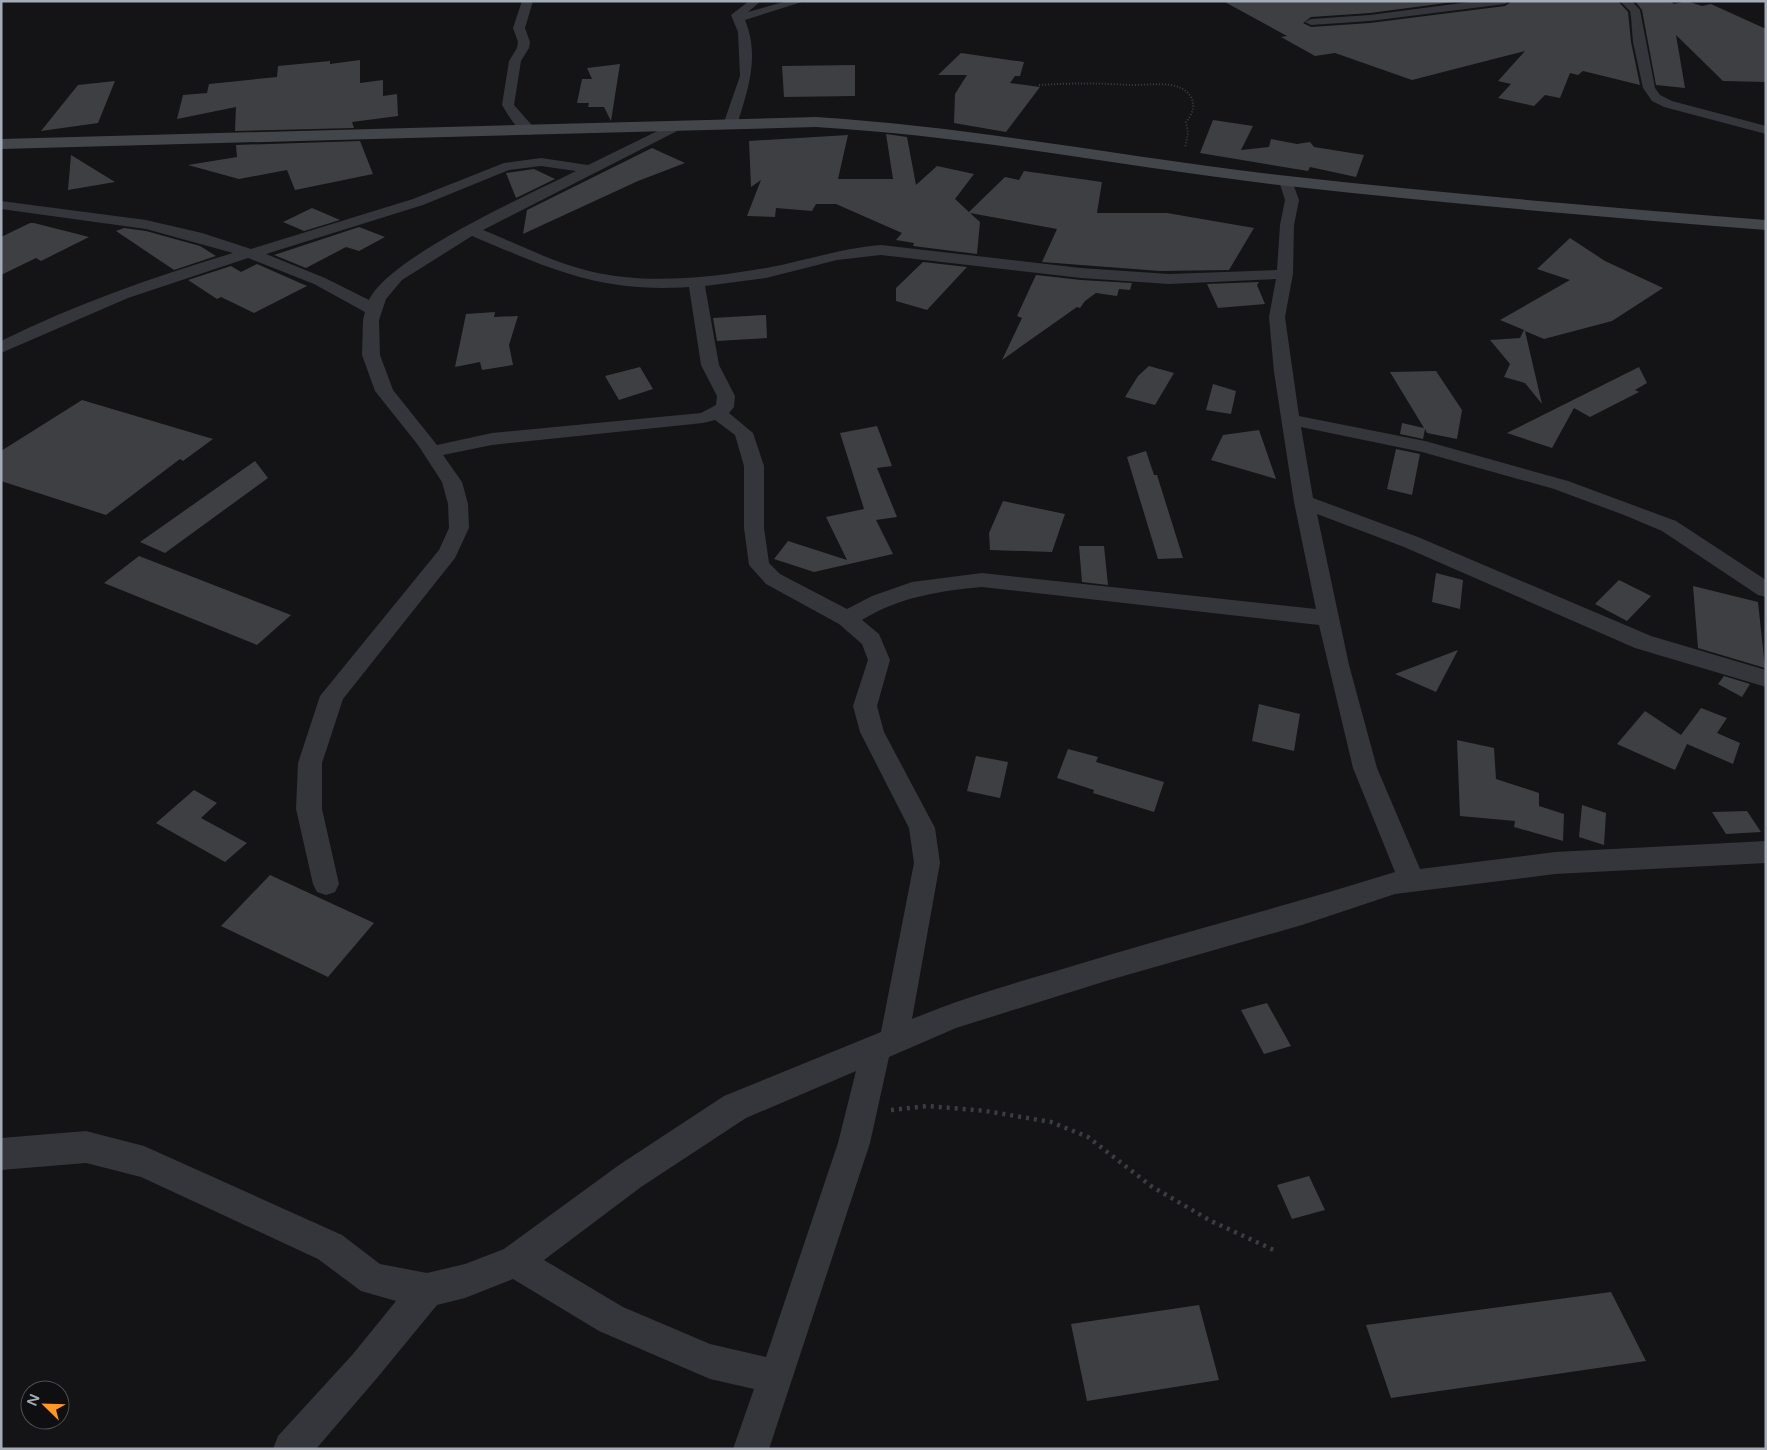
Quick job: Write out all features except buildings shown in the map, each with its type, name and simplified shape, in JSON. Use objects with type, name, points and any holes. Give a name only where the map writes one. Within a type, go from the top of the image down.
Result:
[{"type":"street","points":[[528,1],[519,28],[524,42],[523,48],[515,61],[508,105],[519,121],[530,131]]},
{"type":"street","points":[[730,125],[746,76],[744,32],[737,18],[740,11],[756,1]]},
{"type":"street","points":[[737,18],[800,1]]},
{"type":"street","points":[[1311,22],[1370,18],[1504,1]]},
{"type":"street","points":[[1625,1],[1635,10],[1639,42],[1649,88],[1656,98],[1668,104],[1766,130]]},
{"type":"street","points":[[1,144],[816,122],[882,126],[1180,165],[1286,181],[1531,206],[1766,225]]},
{"type":"street","points":[[326,884],[309,809],[310,763],[332,696],[448,553],[459,528],[458,504],[452,482],[432,452],[384,392],[371,355],[371,320],[378,298],[396,277],[471,230],[676,126]]},
{"type":"street","points":[[1,348],[134,290],[249,254],[299,236],[412,204],[516,164],[534,162],[558,163],[590,170]]},
{"type":"street","points":[[1286,181],[1292,200],[1287,225],[1285,274],[1278,317],[1283,372],[1304,502],[1338,666],[1365,768],[1412,881]]},
{"type":"street","points":[[1,205],[66,211],[166,229],[249,254],[352,296],[374,310]]},
{"type":"street","points":[[471,230],[541,260],[602,279],[660,284],[696,282],[766,273],[858,250],[881,250],[1081,273],[1169,279],[1285,274]]},
{"type":"street","points":[[432,452],[492,439],[703,418],[718,413],[725,407],[726,396],[710,365],[696,282]]},
{"type":"street","points":[[718,413],[744,433],[754,466],[754,528],[759,565],[773,579],[847,619],[872,640],[879,660],[865,706],[872,732],[922,828],[927,863],[885,1044],[860,1113],[848,1162],[751,1449]]},
{"type":"street","points":[[1292,420],[1425,447],[1561,485],[1631,510],[1669,526],[1766,590]]},
{"type":"street","points":[[1304,502],[1411,542],[1643,642],[1766,679]]},
{"type":"street","points":[[847,619],[868,605],[896,593],[930,584],[982,580],[1328,618]]},
{"type":"street","points":[[1,1154],[86,1147],[144,1162],[330,1247],[373,1279],[427,1290],[466,1281],[514,1261],[630,1176],[735,1107],[952,1016],[1097,971],[1302,913],[1395,883],[1555,863],[1766,852]]},
{"type":"street","points":[[514,1261],[611,1319],[710,1361],[776,1377]]},
{"type":"street","points":[[291,1449],[366,1366],[427,1290]]},
{"type":"path","points":[[1039,85],[1097,82],[1134,86],[1164,84],[1184,91],[1192,98],[1194,106],[1192,115],[1186,122],[1186,146],[1180,165]]},
{"type":"path","points":[[860,1113],[928,1106],[986,1111],[1051,1122],[1088,1137],[1151,1186],[1211,1221],[1276,1250]]}]
